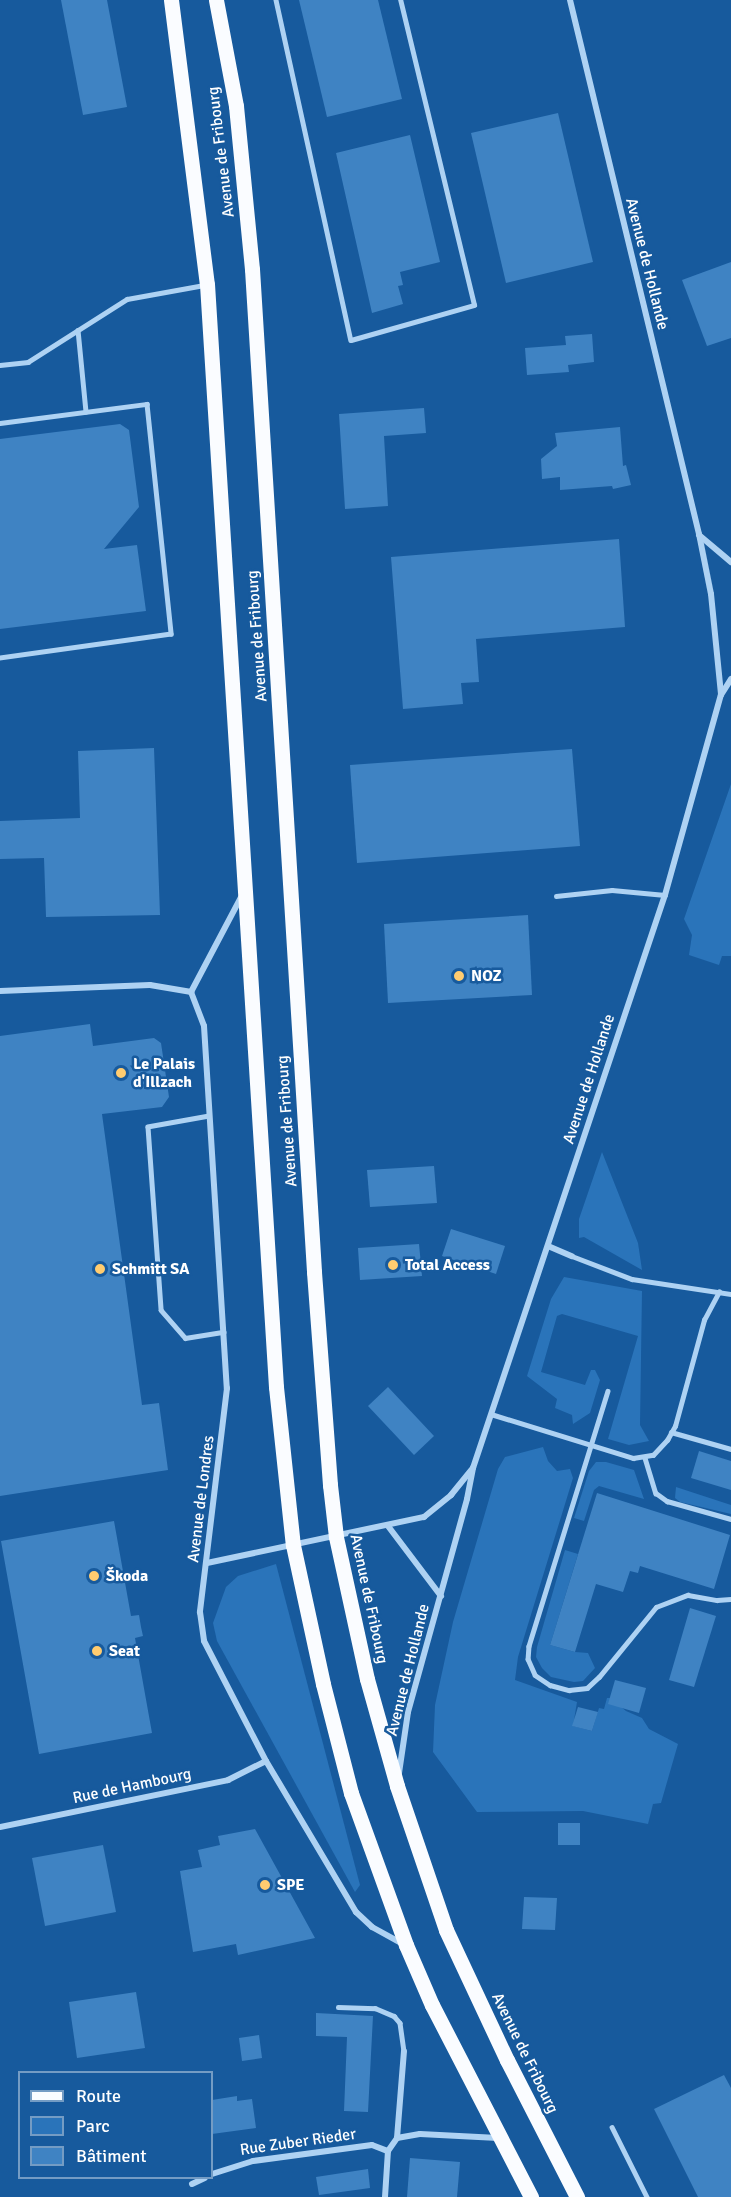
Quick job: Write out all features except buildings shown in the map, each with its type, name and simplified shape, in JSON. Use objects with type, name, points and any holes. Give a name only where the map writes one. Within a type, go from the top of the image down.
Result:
[{"type":"main road","name":"Avenue de Fribourg","points":[[171,0],[207,284],[276,1387],[293,1545],[323,1684],[351,1792],[406,1945],[432,2006],[531,2197]]},
{"type":"main road","name":"Avenue de Fribourg","points":[[216,0],[236,106],[252,269],[314,1272],[336,1537],[368,1679],[397,1786],[446,1930],[507,2060],[577,2197]]},
{"type":"street","name":"Avenue de Hollande","points":[[570,0],[699,534],[711,594],[722,695]]},
{"type":"street","points":[[699,534],[731,562]]},
{"type":"street","name":"Avenue de Hollande","points":[[397,1786],[408,1712],[467,1499],[472,1468],[665,895],[722,695],[731,679]]},
{"type":"street","points":[[0,991],[150,985],[191,992],[244,891]]},
{"type":"street","name":"Avenue de Londres","points":[[191,992],[204,1026],[227,1388],[200,1612],[204,1641],[266,1761],[356,1912],[372,1927],[406,1945]]},
{"type":"street","points":[[548,1246],[572,1256]]},
{"type":"street","name":"Avenue de Hollande","points":[[207,1563],[424,1517],[452,1495],[472,1468]]},
{"type":"street","name":"Avenue de Hollande","points":[[388,1526],[441,1596]]},
{"type":"street","name":"Rue de Hambourg","points":[[0,1827],[228,1780],[266,1761]]},
{"type":"street","points":[[385,2197],[388,2151],[397,2138],[404,2051]]},
{"type":"street","points":[[397,2138],[420,2134],[500,2138]]},
{"type":"street","name":"Rue Zuber Rieder","points":[[213,2174],[253,2161],[372,2145],[388,2151]]},
{"type":"street","points":[[192,2184],[203,2179]]},
{"type":"lane","points":[[276,0],[351,340],[474,305],[400,0]]},
{"type":"lane","points":[[0,365],[28,362],[127,298],[207,284]]},
{"type":"lane","points":[[78,330],[86,412]]},
{"type":"lane","points":[[0,423],[147,404],[171,634],[0,658]]},
{"type":"lane","points":[[556,896],[612,890],[665,895]]},
{"type":"lane","points":[[210,1116],[148,1127],[161,1310],[185,1338],[224,1332]]},
{"type":"lane","points":[[572,1256],[632,1279],[731,1294]]},
{"type":"lane","points":[[491,1414],[633,1458],[653,1455],[671,1432],[704,1320],[719,1292]]},
{"type":"lane","points":[[608,1391],[529,1646],[528,1659],[535,1675],[550,1685],[569,1690],[587,1688],[600,1677],[656,1606],[688,1595],[717,1600],[731,1599]]},
{"type":"lane","points":[[671,1432],[731,1449]]},
{"type":"lane","points":[[645,1458],[656,1493],[667,1502],[731,1519]]},
{"type":"lane","points":[[338,2007],[375,2008],[394,2016],[400,2024],[404,2051]]},
{"type":"lane","points":[[612,2127],[647,2197]]},
{"type":"green space","points":[[731,784],[731,956],[722,956],[719,965],[689,955],[692,935],[684,919]]},
{"type":"green space","points":[[602,1152],[638,1243],[642,1270],[584,1237],[579,1238],[579,1219]]},
{"type":"green space","points":[[564,1277],[642,1291],[640,1425],[649,1441],[629,1445],[608,1439],[638,1336],[562,1314],[557,1316],[541,1372],[585,1385],[591,1370],[595,1370],[600,1380],[590,1413],[573,1424],[572,1415],[555,1408],[557,1399],[527,1376],[551,1299]]},
{"type":"green space","points":[[543,1447],[548,1461],[557,1471],[570,1469],[573,1478],[518,1657],[515,1680],[577,1702],[573,1726],[592,1731],[599,1708],[604,1709],[607,1698],[610,1698],[626,1711],[642,1718],[649,1729],[678,1744],[661,1803],[653,1804],[648,1824],[583,1811],[477,1812],[433,1752],[435,1705],[453,1622],[498,1469],[505,1457]]},
{"type":"green space","points":[[596,1462],[606,1462],[634,1470],[644,1499],[599,1486],[594,1490],[584,1521],[574,1518],[589,1471]]},
{"type":"green space","points":[[676,1487],[731,1505],[731,1514],[680,1502],[675,1498]]},
{"type":"green space","points":[[565,1550],[578,1554],[550,1645],[588,1653],[595,1668],[583,1681],[574,1682],[551,1677],[536,1657]]},
{"type":"green space","points":[[276,1564],[360,1885],[355,1892],[217,1641],[213,1623],[226,1587],[238,1576]]},
{"type":"place","name":"NOZ","points":[[459,976]]},
{"type":"place","name":"Le Palais d'Illzach","points":[[121,1073]]},
{"type":"place","name":"Total Access","points":[[393,1265]]},
{"type":"place","name":"Schmitt SA","points":[[100,1269]]},
{"type":"place","name":"Škoda","points":[[94,1576]]},
{"type":"place","name":"Seat","points":[[97,1651]]},
{"type":"place","name":"SPE","points":[[265,1885]]}]
